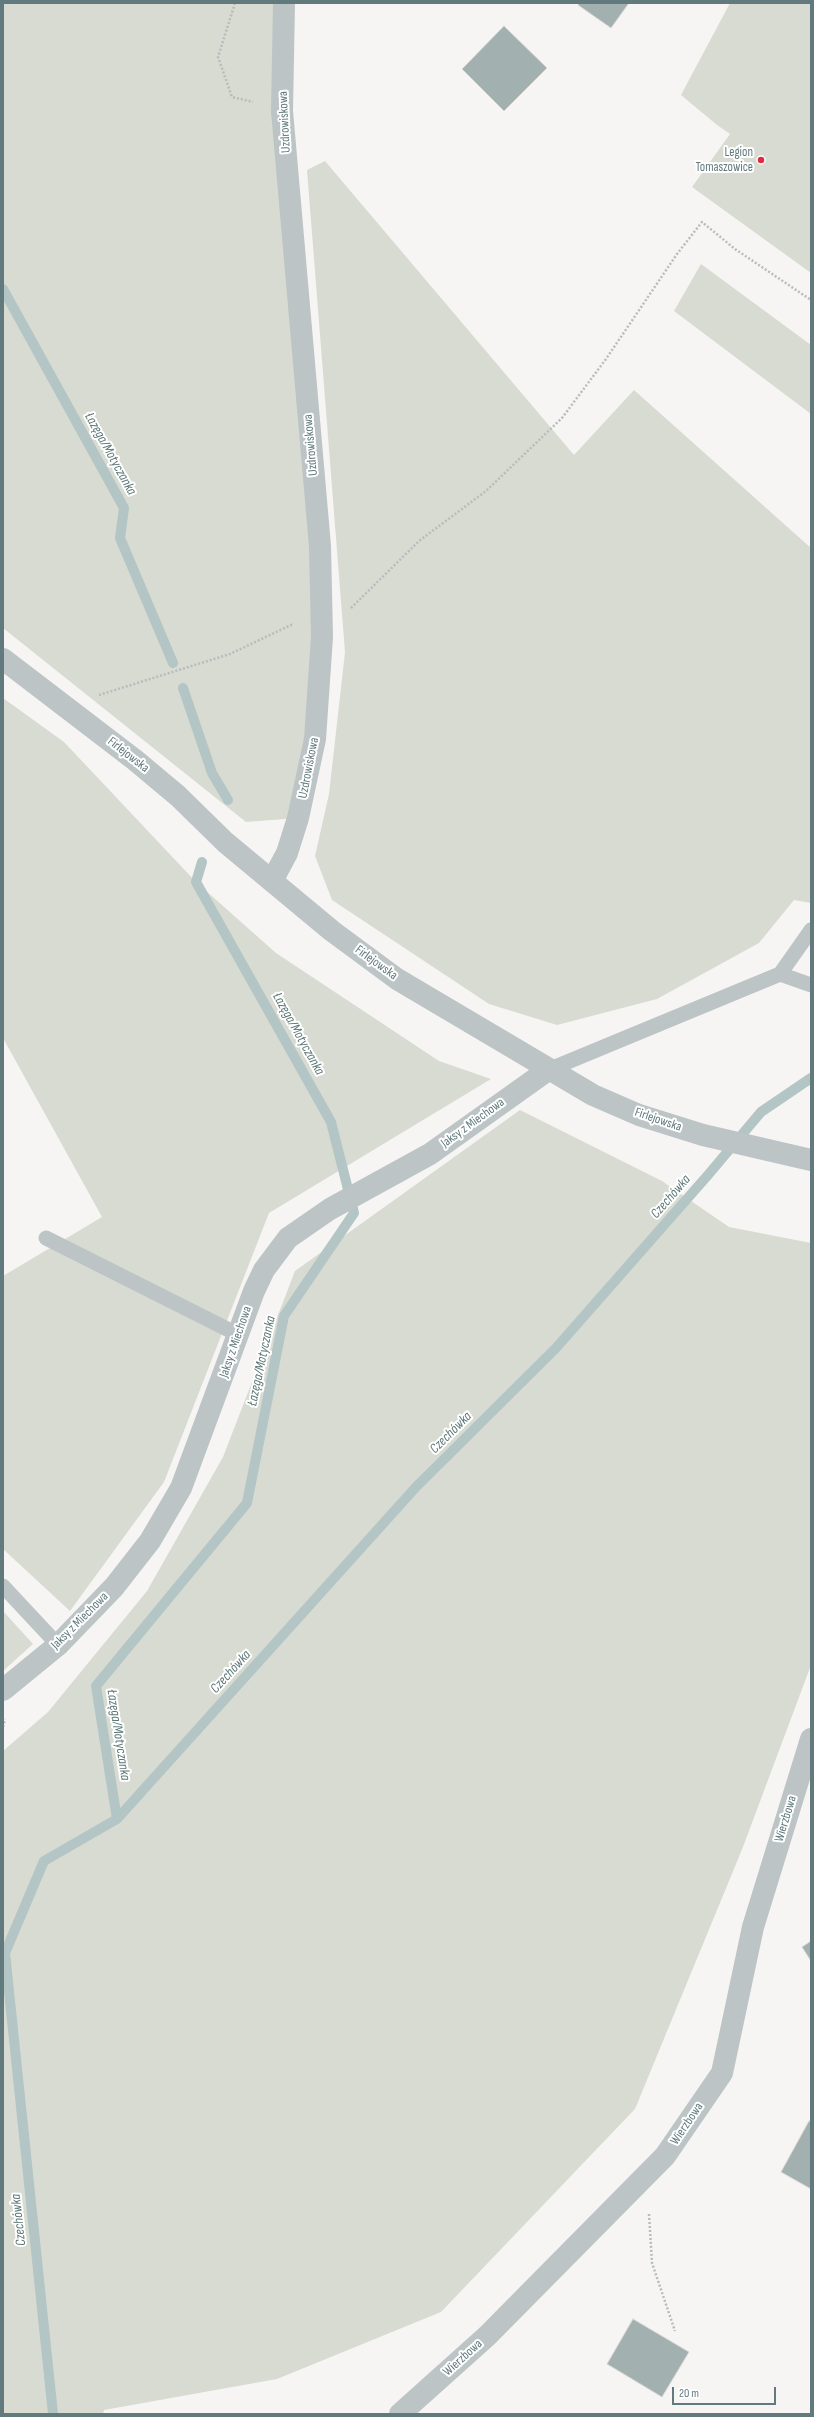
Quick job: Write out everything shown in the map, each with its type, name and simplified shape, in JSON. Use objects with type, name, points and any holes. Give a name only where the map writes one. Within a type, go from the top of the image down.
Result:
[{"type":"street","name":"Uzdrowiskowa","points":[[272,880],[287,853],[296,825],[315,739],[322,637],[320,546],[282,111],[284,3]]},
{"type":"street","name":"Firlejowska","points":[[3,659],[135,760],[178,796],[225,842],[332,931],[397,979],[548,1070],[594,1095],[639,1115],[703,1135],[779,1154],[811,1160]]},
{"type":"street","name":"Jaksy z Miechowa","points":[[3,1690],[58,1645],[114,1587],[150,1542],[181,1488],[239,1335],[254,1291],[264,1270],[288,1238],[330,1209],[430,1154],[548,1070]]},
{"type":"street","name":"Wierzbowa","points":[[400,2414],[488,2336],[665,2156],[722,2073],[753,1927],[811,1738]]},
{"type":"lane","points":[[548,1070],[780,974],[811,930]]},
{"type":"lane","points":[[780,974],[811,985]]},
{"type":"lane","points":[[46,1238],[239,1335]]},
{"type":"lane","points":[[3,1586],[58,1645]]},
{"type":"path","points":[[236,3],[218,57],[232,97],[282,111]]},
{"type":"path","points":[[322,637],[419,541],[486,492],[562,418],[702,222],[735,250],[811,300]]},
{"type":"path","points":[[93,697],[230,654],[294,623],[321,603]]},
{"type":"path","points":[[648,2206],[652,2263],[675,2331]]},
{"type":"shaded area","points":[[3,3],[284,3],[320,546],[298,818],[246,822],[3,628]]},
{"type":"shaded area","name":"Legion Tomaszowice","points":[[730,3],[811,3],[811,273],[692,187],[730,134],[681,95]]},
{"type":"shaded area","points":[[325,161],[574,455],[634,390],[811,548],[811,903],[794,900],[759,943],[657,999],[557,1025],[489,1004],[332,900],[315,856],[329,794],[345,652],[307,170]]},
{"type":"shaded area","points":[[701,264],[811,345],[811,414],[674,311]]},
{"type":"shaded area","points":[[3,698],[64,742],[196,882],[276,953],[439,1061],[491,1079],[269,1213],[164,1482],[70,1611],[3,1549],[3,1276],[102,1217],[3,1038]]},
{"type":"shaded area","points":[[520,1110],[662,1181],[729,1227],[811,1243],[811,1665],[743,1847],[635,2109],[441,2312],[277,2379],[104,2410],[103,2414],[3,2414],[3,1751],[48,1712],[147,1591],[223,1457],[295,1271]]},
{"type":"shaded area","points":[[3,1611],[33,1644],[3,1671]]},
{"type":"building","points":[[579,3],[629,3],[611,28],[578,5]]},
{"type":"building","points":[[504,26],[547,68],[504,111],[462,69]]},
{"type":"building","points":[[811,1941],[811,1961],[802,1947]]},
{"type":"building","points":[[809,2121],[811,2122],[811,2189],[781,2172]]},
{"type":"building","points":[[633,2319],[689,2352],[662,2397],[607,2364]]},
{"type":"waterway","name":"Łazęga/Motyczanka","points":[[3,289],[124,508],[120,538],[173,663]]},
{"type":"waterway","name":"Łazęga/Motyczanka","points":[[183,688],[212,773],[228,800]]},
{"type":"waterway","name":"Łazęga/Motyczanka","points":[[117,1819],[96,1686],[247,1503],[284,1316],[354,1213],[331,1122],[196,882],[202,862]]},
{"type":"waterway","name":"Czechówka","points":[[53,2414],[5,1953],[44,1861],[117,1819],[416,1487],[556,1348],[708,1175],[761,1112],[811,1078]]},
{"type":"place","name":"Legion Tomaszowice","points":[[761,160]]}]
